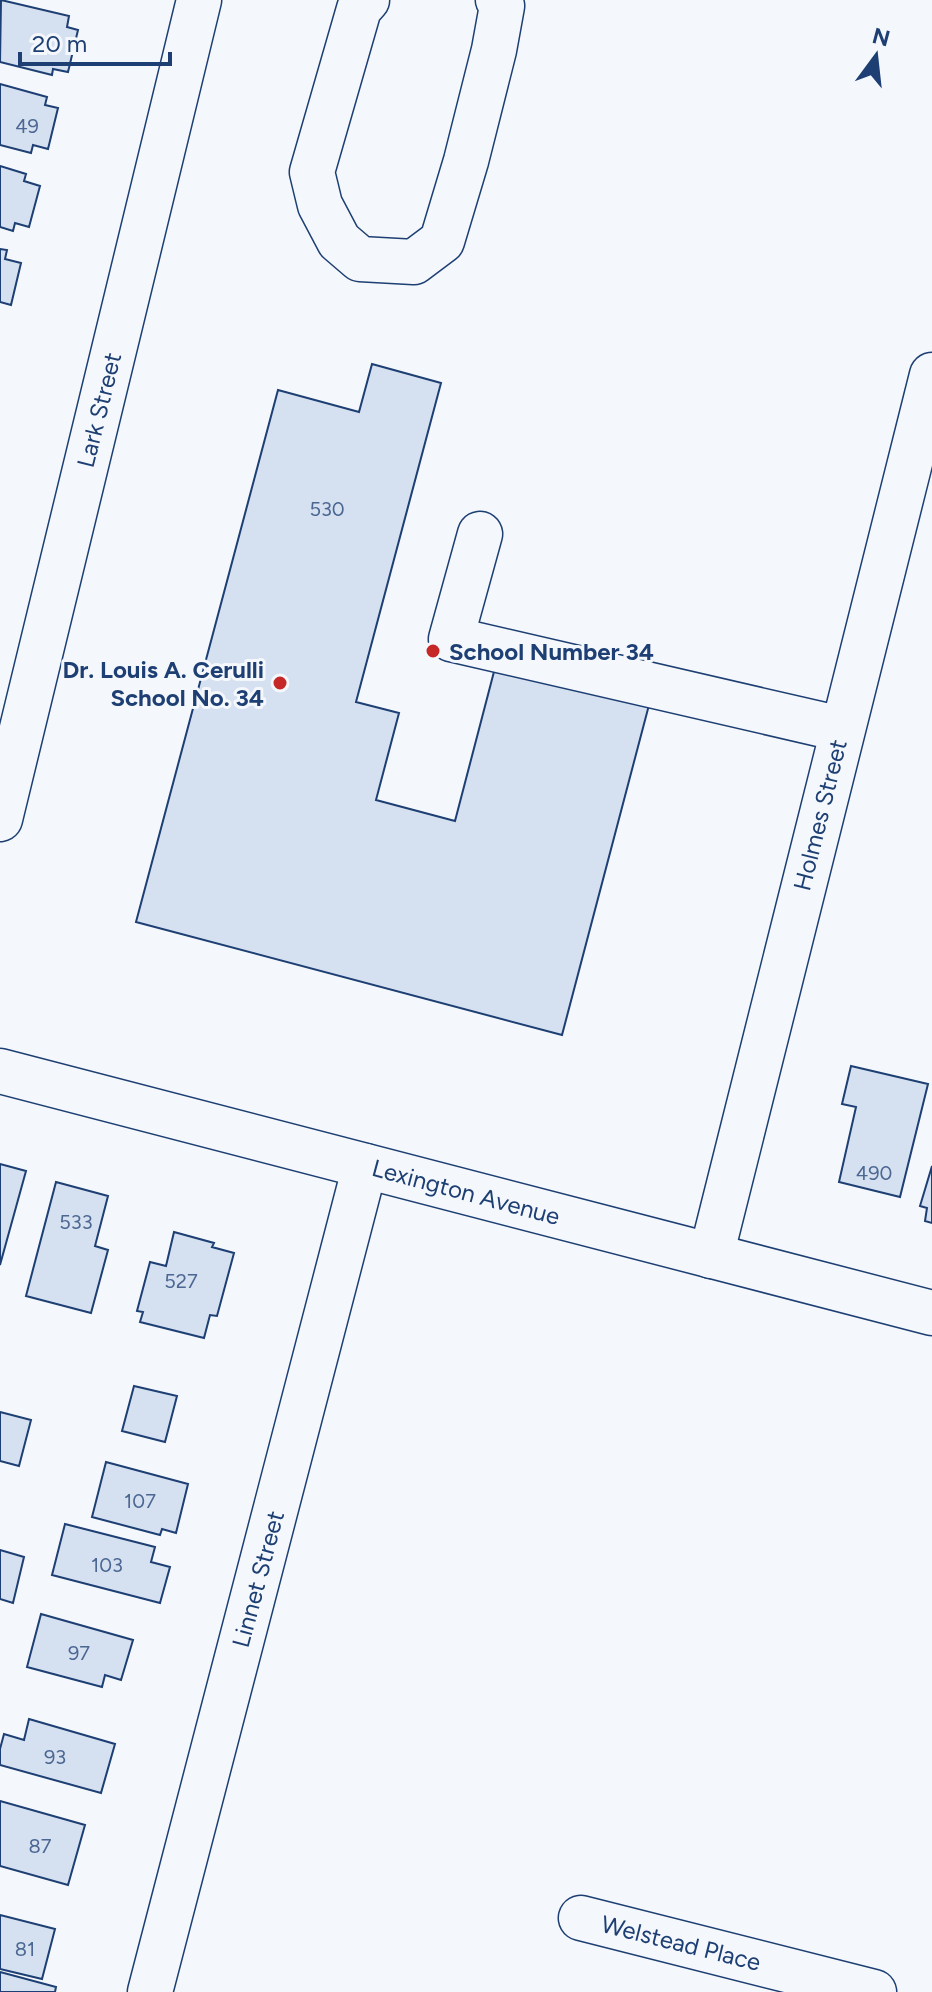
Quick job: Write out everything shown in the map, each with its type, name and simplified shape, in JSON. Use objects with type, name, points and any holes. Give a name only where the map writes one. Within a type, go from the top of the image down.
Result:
[{"type":"street","name":"Lark Street","points":[[0,819],[199,0]]},
{"type":"street","points":[[367,0],[359,9],[312,172],[320,205],[339,241],[360,259],[414,262],[442,241],[494,50],[502,6],[498,0]]},
{"type":"street","name":"Holmes Street","points":[[711,1256],[932,375]]},
{"type":"street","points":[[480,534],[451,639],[841,729]]},
{"type":"street","name":"Lexington Avenue","points":[[0,1071],[932,1313]]},
{"type":"street","name":"Linnet Street","points":[[150,1992],[365,1166]]},
{"type":"street","name":"Welstead Place","points":[[581,1918],[874,1992]]},
{"type":"building","points":[[1,0],[69,16],[67,27],[78,30],[68,72],[53,69],[52,75],[0,62]]},
{"type":"building","points":[[0,84],[47,97],[45,105],[58,108],[48,149],[33,145],[31,153],[0,145]]},
{"type":"building","points":[[0,166],[26,174],[24,181],[40,186],[29,227],[15,223],[13,231],[0,227]]},
{"type":"building","points":[[0,249],[7,250],[5,259],[21,263],[11,305],[0,302]]},
{"type":"building","name":"Dr. Louis A. Cerulli School No. 34","points":[[372,364],[441,383],[356,702],[399,713],[376,800],[455,821],[496,664],[649,705],[562,1035],[136,922],[278,390],[359,412]]},
{"type":"building","points":[[851,1066],[928,1084],[900,1197],[839,1182],[856,1107],[842,1104]]},
{"type":"building","points":[[0,1164],[26,1171],[0,1265]]},
{"type":"building","points":[[932,1166],[932,1223],[925,1221],[927,1208],[920,1206]]},
{"type":"building","points":[[56,1182],[108,1196],[95,1246],[108,1250],[91,1313],[26,1296]]},
{"type":"building","points":[[174,1232],[214,1243],[212,1247],[234,1253],[217,1316],[210,1315],[204,1338],[140,1322],[143,1312],[137,1311],[150,1262],[166,1266]]},
{"type":"building","points":[[134,1386],[177,1396],[165,1442],[122,1431]]},
{"type":"building","points":[[0,1412],[31,1420],[19,1466],[0,1461]]},
{"type":"building","points":[[106,1462],[188,1484],[176,1533],[162,1529],[160,1535],[92,1517]]},
{"type":"building","points":[[65,1524],[155,1547],[151,1562],[170,1567],[160,1603],[52,1575]]},
{"type":"building","points":[[0,1550],[24,1557],[13,1603],[0,1599]]},
{"type":"building","points":[[41,1614],[133,1640],[121,1680],[105,1675],[102,1687],[27,1667]]},
{"type":"building","points":[[29,1719],[115,1744],[101,1793],[0,1765],[4,1734],[24,1740]]},
{"type":"building","points":[[0,1801],[85,1825],[68,1885],[0,1866]]},
{"type":"building","points":[[0,1915],[55,1929],[42,1979],[0,1969]]},
{"type":"building","points":[[0,1972],[56,1987],[55,1992],[0,1992]]},
{"type":"place","name":"School Number 34","points":[[433,651]]},
{"type":"place","name":"Dr. Louis A. Cerulli School No. 34","points":[[280,683]]}]
